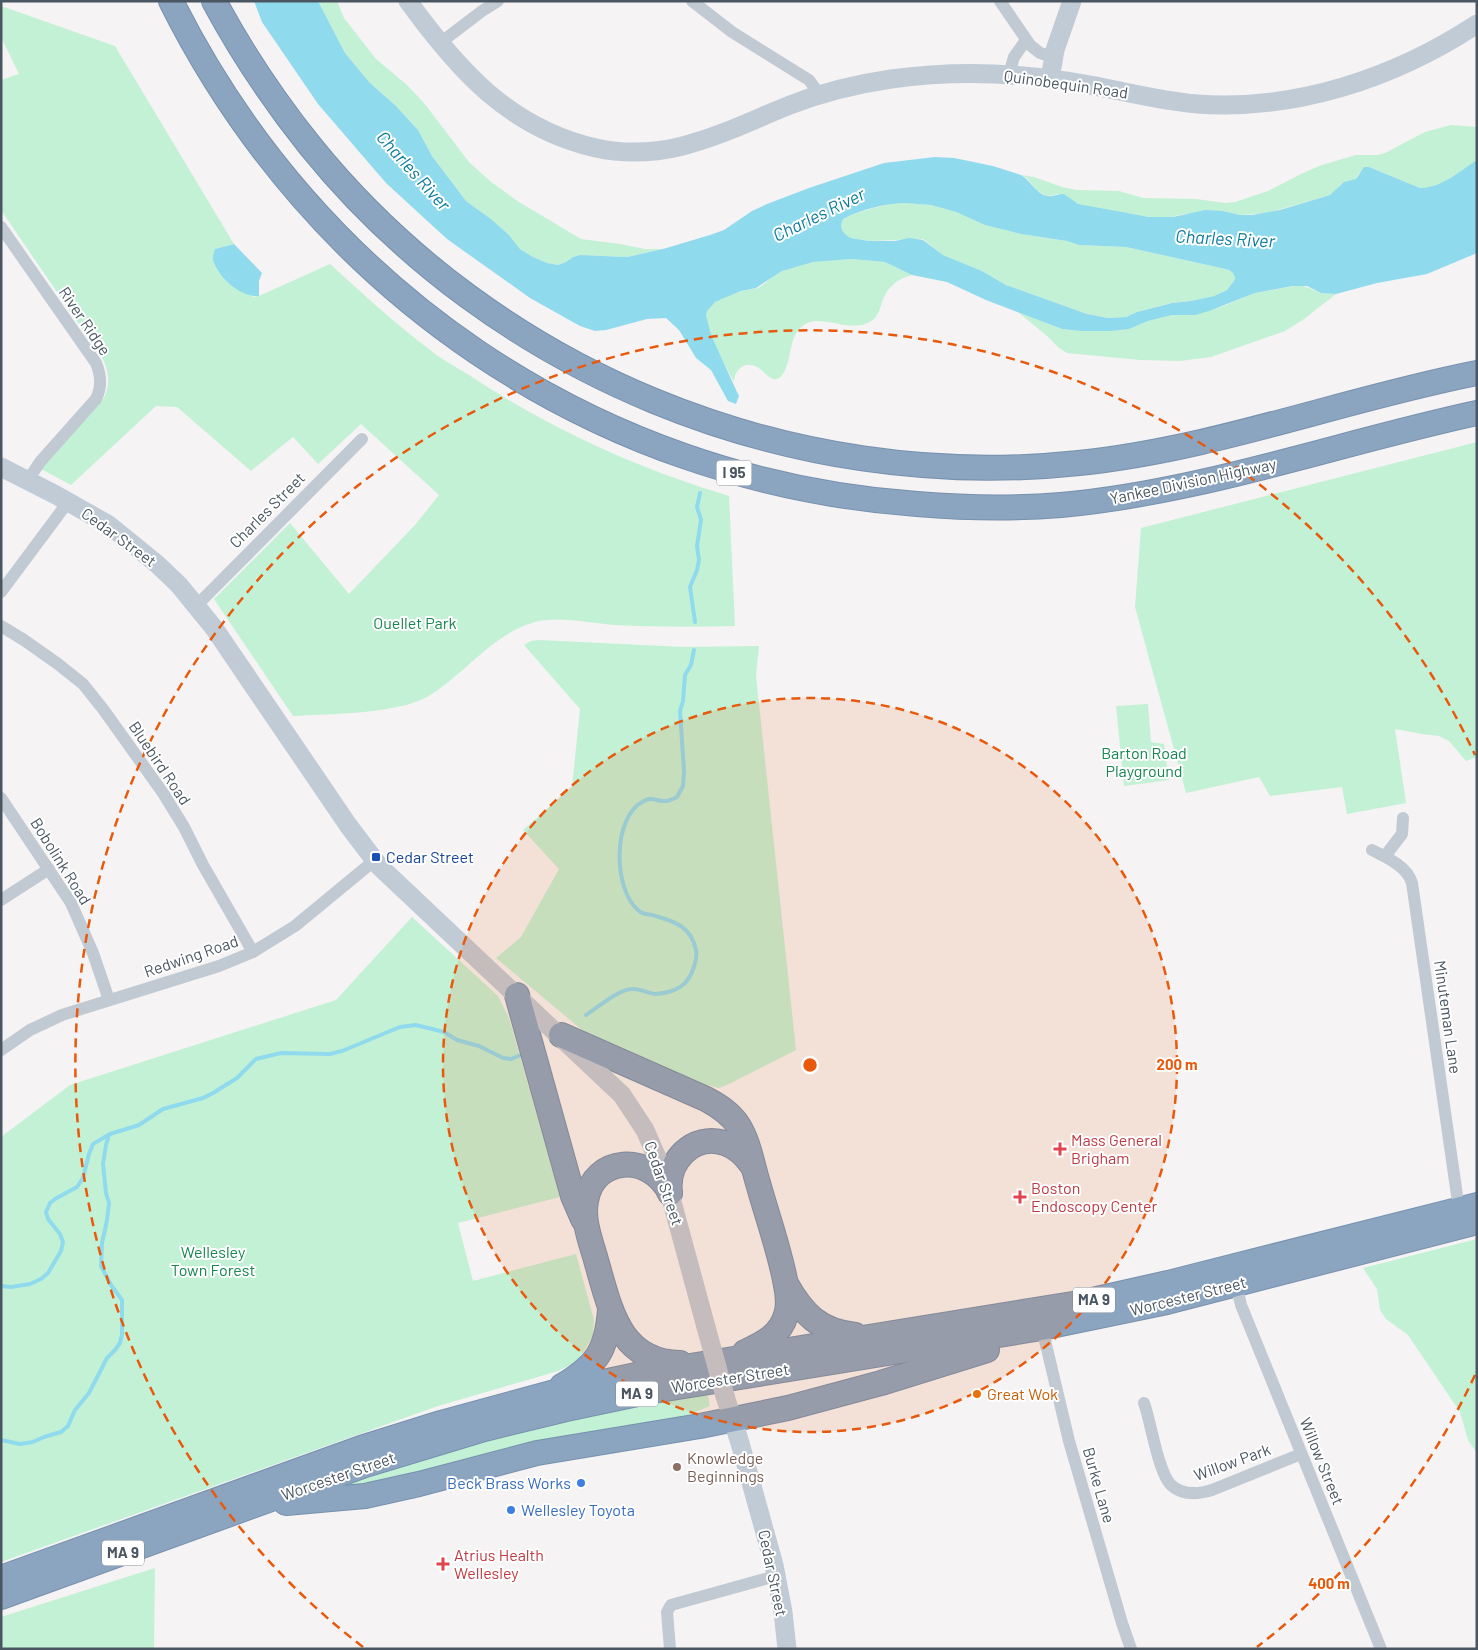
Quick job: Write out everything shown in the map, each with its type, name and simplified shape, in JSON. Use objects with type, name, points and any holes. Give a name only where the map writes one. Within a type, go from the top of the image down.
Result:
[{"type":"highway","name":"Yankee Division Highway","points":[[171,1],[190,39],[217,84],[265,152],[323,221],[389,284],[466,345],[535,390],[617,431],[701,463],[782,485],[857,498],[955,507],[1038,506],[1106,500],[1173,488],[1477,413]]},
{"type":"highway","name":"I 95","points":[[214,1],[260,78],[313,149],[342,183],[378,220],[421,260],[511,326],[587,370],[668,407],[752,435],[838,455],[904,464],[992,468],[1058,465],[1168,449],[1477,373]]},
{"type":"highway","points":[[517,995],[573,1196],[587,1226]]},
{"type":"highway","points":[[561,1036],[694,1093],[717,1105],[728,1113],[737,1124],[745,1140],[786,1284],[788,1308],[784,1321],[768,1340],[732,1359]]},
{"type":"highway","points":[[670,1193],[669,1177],[676,1161],[687,1149],[702,1142],[726,1143],[742,1153],[752,1165]]},
{"type":"highway","points":[[670,1193],[662,1179],[653,1171],[643,1166],[627,1164],[610,1169],[595,1181],[587,1194],[585,1207],[587,1226],[610,1310],[629,1342],[646,1355],[663,1361],[704,1364]]},
{"type":"highway","name":"Worcester Street","points":[[1,1598],[365,1465],[484,1429],[566,1409],[680,1386],[1042,1328],[1125,1312],[1236,1284],[1471,1212]]},
{"type":"highway","name":"Worcester Street","points":[[1,1578],[361,1448],[441,1422],[551,1393],[626,1377],[1057,1307],[1471,1212]]},
{"type":"highway","points":[[786,1284],[798,1303],[818,1324],[833,1332],[874,1336]]},
{"type":"highway","points":[[551,1393],[580,1375],[594,1362],[605,1341],[610,1310]]},
{"type":"highway","points":[[245,1509],[365,1496],[412,1486],[537,1453],[732,1420],[795,1407],[1008,1344],[1042,1328]]},
{"type":"main road","name":"Quinobequin Road","points":[[408,1],[440,43],[478,84],[495,100],[517,116],[560,138],[604,149],[647,152],[689,145],[716,137],[820,95],[848,87],[898,78],[951,74],[1009,74],[1050,79],[1196,104],[1242,104],[1287,100],[1333,90],[1394,69],[1441,46],[1477,24]]},
{"type":"main road","points":[[1050,79],[1053,57],[1072,1]]},
{"type":"main road","name":"Cedar Street","points":[[1,467],[102,521],[157,564],[197,605],[283,727],[348,825],[375,860],[389,876],[618,1089],[631,1106],[652,1142],[670,1193],[776,1576],[787,1649]]},
{"type":"street","points":[[440,43],[498,1]]},
{"type":"street","points":[[692,1],[732,32],[809,80],[820,95]]},
{"type":"street","points":[[1000,1],[1034,50],[1053,57]]},
{"type":"street","points":[[1009,74],[1014,57],[1026,40]]},
{"type":"street","name":"River Ridge","points":[[1,227],[96,363],[100,379],[100,392],[94,402],[40,462],[28,480]]},
{"type":"street","name":"Charles Street","points":[[197,605],[362,439]]},
{"type":"street","points":[[1,592],[68,502]]},
{"type":"street","name":"Bluebird Road","points":[[1,626],[58,664],[83,684],[103,709],[167,800],[253,952]]},
{"type":"street","name":"Bobolink Road","points":[[1,798],[71,903],[93,953],[109,1000]]},
{"type":"street","points":[[1385,856],[1402,834],[1403,818]]},
{"type":"street","name":"Minuteman Lane","points":[[1372,850],[1385,856],[1402,868],[1408,874],[1412,883],[1471,1212]]},
{"type":"street","name":"Redwing Road","points":[[1,1050],[30,1030],[46,1022],[109,1000],[219,966],[253,952],[295,926],[375,860]]},
{"type":"street","points":[[1,900],[49,869]]},
{"type":"street","name":"Willow Street","points":[[1236,1284],[1241,1305],[1381,1649]]},
{"type":"street","name":"Burke Lane","points":[[1042,1328],[1069,1441],[1116,1604],[1131,1649]]},
{"type":"street","name":"Willow Park","points":[[1144,1403],[1151,1423],[1157,1453],[1165,1475],[1172,1486],[1184,1492],[1198,1494],[1212,1490],[1301,1454]]},
{"type":"street","points":[[670,1649],[667,1612],[671,1605],[776,1576]]},
{"type":"green space","points":[[318,1],[337,1],[344,18],[376,59],[407,85],[424,103],[469,162],[491,182],[519,202],[581,239],[645,249],[663,249],[627,257],[580,255],[558,265],[547,263],[520,249],[509,235],[491,219],[466,201],[432,156],[418,130],[396,106],[369,82],[345,53]]},
{"type":"green space","name":"Ouellet Park","points":[[1,6],[115,46],[234,244],[215,249],[253,297],[330,264],[430,350],[500,395],[562,430],[627,460],[729,496],[735,626],[629,626],[544,620],[505,635],[440,688],[414,703],[362,712],[293,716],[214,599],[290,523],[349,594],[415,525],[439,495],[361,424],[318,464],[293,437],[251,471],[177,407],[156,406],[71,485],[41,469],[104,398],[108,384],[108,375],[104,361],[1,210],[1,80],[19,74],[1,37]]},
{"type":"green space","points":[[1451,125],[1477,127],[1477,160],[1444,182],[1420,188],[1369,167],[1359,173],[1356,179],[1340,185],[1330,195],[1267,213],[1240,215],[1223,211],[1184,214],[1163,219],[1091,208],[1058,194],[1047,196],[1036,190],[1027,178],[1021,175],[1076,190],[1119,191],[1143,198],[1235,202],[1268,191],[1322,165],[1356,155],[1385,153],[1425,132]]},
{"type":"green space","points":[[905,203],[931,205],[956,212],[985,225],[1021,234],[1067,241],[1079,245],[1126,247],[1221,268],[1229,270],[1235,278],[1227,290],[1214,296],[1171,303],[1137,312],[1126,317],[1108,318],[1087,314],[1006,285],[982,271],[943,255],[923,239],[869,241],[851,238],[842,230],[843,219],[873,208]]},
{"type":"green space","points":[[851,259],[885,262],[912,275],[897,281],[890,288],[876,317],[865,324],[854,326],[813,321],[804,325],[794,337],[788,362],[781,377],[774,379],[757,367],[748,365],[738,370],[734,382],[709,330],[707,310],[715,302],[727,296],[758,288],[788,268],[815,262]]},
{"type":"green space","points":[[1301,285],[1321,293],[1336,294],[1285,331],[1211,357],[1180,361],[1140,360],[1067,353],[1018,312],[1062,329],[1081,331],[1129,329],[1148,321],[1172,315],[1186,315],[1221,307],[1255,293]]},
{"type":"green space","points":[[1477,442],[1477,757],[1466,761],[1449,741],[1439,736],[1395,729],[1406,803],[1347,814],[1342,787],[1270,796],[1259,777],[1186,793],[1135,607],[1141,528]]},
{"type":"green space","points":[[531,641],[684,647],[759,646],[756,676],[796,1050],[719,1088],[700,1083],[582,1030],[496,958],[521,937],[559,869],[523,830],[572,787],[580,709],[524,645]]},
{"type":"green space","name":"Barton Road Playground","points":[[1148,704],[1151,742],[1164,744],[1169,780],[1124,786],[1116,706]]},
{"type":"green space","name":"Wellesley Town Forest","points":[[412,917],[498,996],[509,1018],[560,1197],[458,1223],[473,1281],[576,1254],[594,1320],[593,1336],[577,1362],[558,1371],[435,1407],[1,1562],[1,1137],[70,1085],[336,1000]]},
{"type":"green space","points":[[1477,1239],[1477,1453],[1468,1440],[1460,1412],[1408,1335],[1386,1319],[1380,1310],[1377,1289],[1363,1268]]},
{"type":"green space","points":[[707,1391],[710,1406],[686,1416],[413,1475],[331,1489],[418,1460],[521,1431]]},
{"type":"green space","points":[[155,1568],[154,1649],[1,1649],[1,1617]]},
{"type":"water","name":"Charles River","points":[[254,1],[318,1],[345,53],[369,82],[396,106],[418,130],[432,156],[466,201],[509,235],[520,249],[547,263],[558,265],[580,255],[627,257],[663,249],[724,230],[752,211],[809,188],[884,163],[935,157],[954,158],[993,166],[1021,175],[1043,195],[1064,194],[1078,204],[1149,217],[1173,217],[1205,210],[1252,215],[1280,210],[1330,195],[1344,182],[1356,179],[1364,167],[1369,167],[1420,188],[1429,187],[1444,182],[1477,160],[1477,253],[1427,274],[1377,283],[1336,294],[1321,293],[1307,286],[1293,286],[1255,293],[1195,315],[1172,315],[1148,321],[1129,329],[1109,331],[1062,329],[986,300],[947,282],[912,275],[885,262],[851,259],[813,262],[782,271],[756,288],[741,291],[715,302],[707,311],[706,315],[711,335],[739,396],[736,404],[728,401],[711,370],[696,358],[679,330],[666,318],[647,319],[606,330],[595,331],[580,326],[530,298],[447,239],[386,183],[318,104],[262,22]],"holes":[[[905,203],[931,205],[956,212],[985,225],[1021,234],[1067,241],[1079,245],[1126,247],[1229,270],[1235,278],[1227,290],[1214,296],[1172,303],[1137,312],[1126,317],[1108,318],[1087,314],[1006,285],[982,271],[943,255],[923,240],[909,238],[895,241],[869,241],[851,238],[842,230],[843,219],[858,212]]]},
{"type":"water","points":[[234,244],[262,273],[259,281],[259,296],[245,294],[238,290],[225,279],[216,267],[213,259],[215,249]]},
{"type":"waterway","points":[[695,622],[690,587],[699,560],[697,546],[701,520],[697,507],[700,493]]},
{"type":"waterway","points":[[586,1015],[615,995],[627,990],[637,989],[655,994],[676,989],[686,982],[694,967],[696,950],[690,935],[674,922],[644,914],[638,910],[630,900],[620,870],[621,837],[626,821],[634,809],[647,800],[666,801],[677,797],[683,786],[684,771],[680,711],[683,701],[685,675],[691,665],[694,650]]},
{"type":"waterway","points":[[1,1286],[11,1287],[30,1284],[48,1273],[61,1251],[63,1242],[60,1234],[48,1219],[46,1212],[50,1203],[77,1187],[83,1178],[93,1144],[110,1134],[139,1125],[163,1109],[203,1098],[213,1093],[237,1078],[256,1059],[281,1053],[330,1054],[342,1051],[400,1027],[416,1025],[444,1032],[457,1040],[479,1046],[503,1058],[511,1059],[521,1055]]},
{"type":"waterway","points":[[1,1440],[20,1444],[33,1442],[61,1432],[68,1426],[75,1410],[89,1393],[107,1358],[120,1343],[122,1335],[122,1300],[101,1266],[102,1243],[109,1203],[103,1164],[109,1135]]},
{"type":"place","name":"Cedar Street","points":[[376,857]]},
{"type":"place","name":"Mass General Brigham","points":[[1060,1149]]},
{"type":"place","name":"Boston Endoscopy Center","points":[[1020,1197]]},
{"type":"place","name":"Great Wok","points":[[977,1394]]},
{"type":"place","name":"Knowledge Beginnings","points":[[677,1467]]},
{"type":"place","name":"Beck Brass Works","points":[[581,1483]]},
{"type":"place","name":"Wellesley Toyota","points":[[511,1510]]},
{"type":"place","name":"Atrius Health Wellesley","points":[[443,1564]]}]
